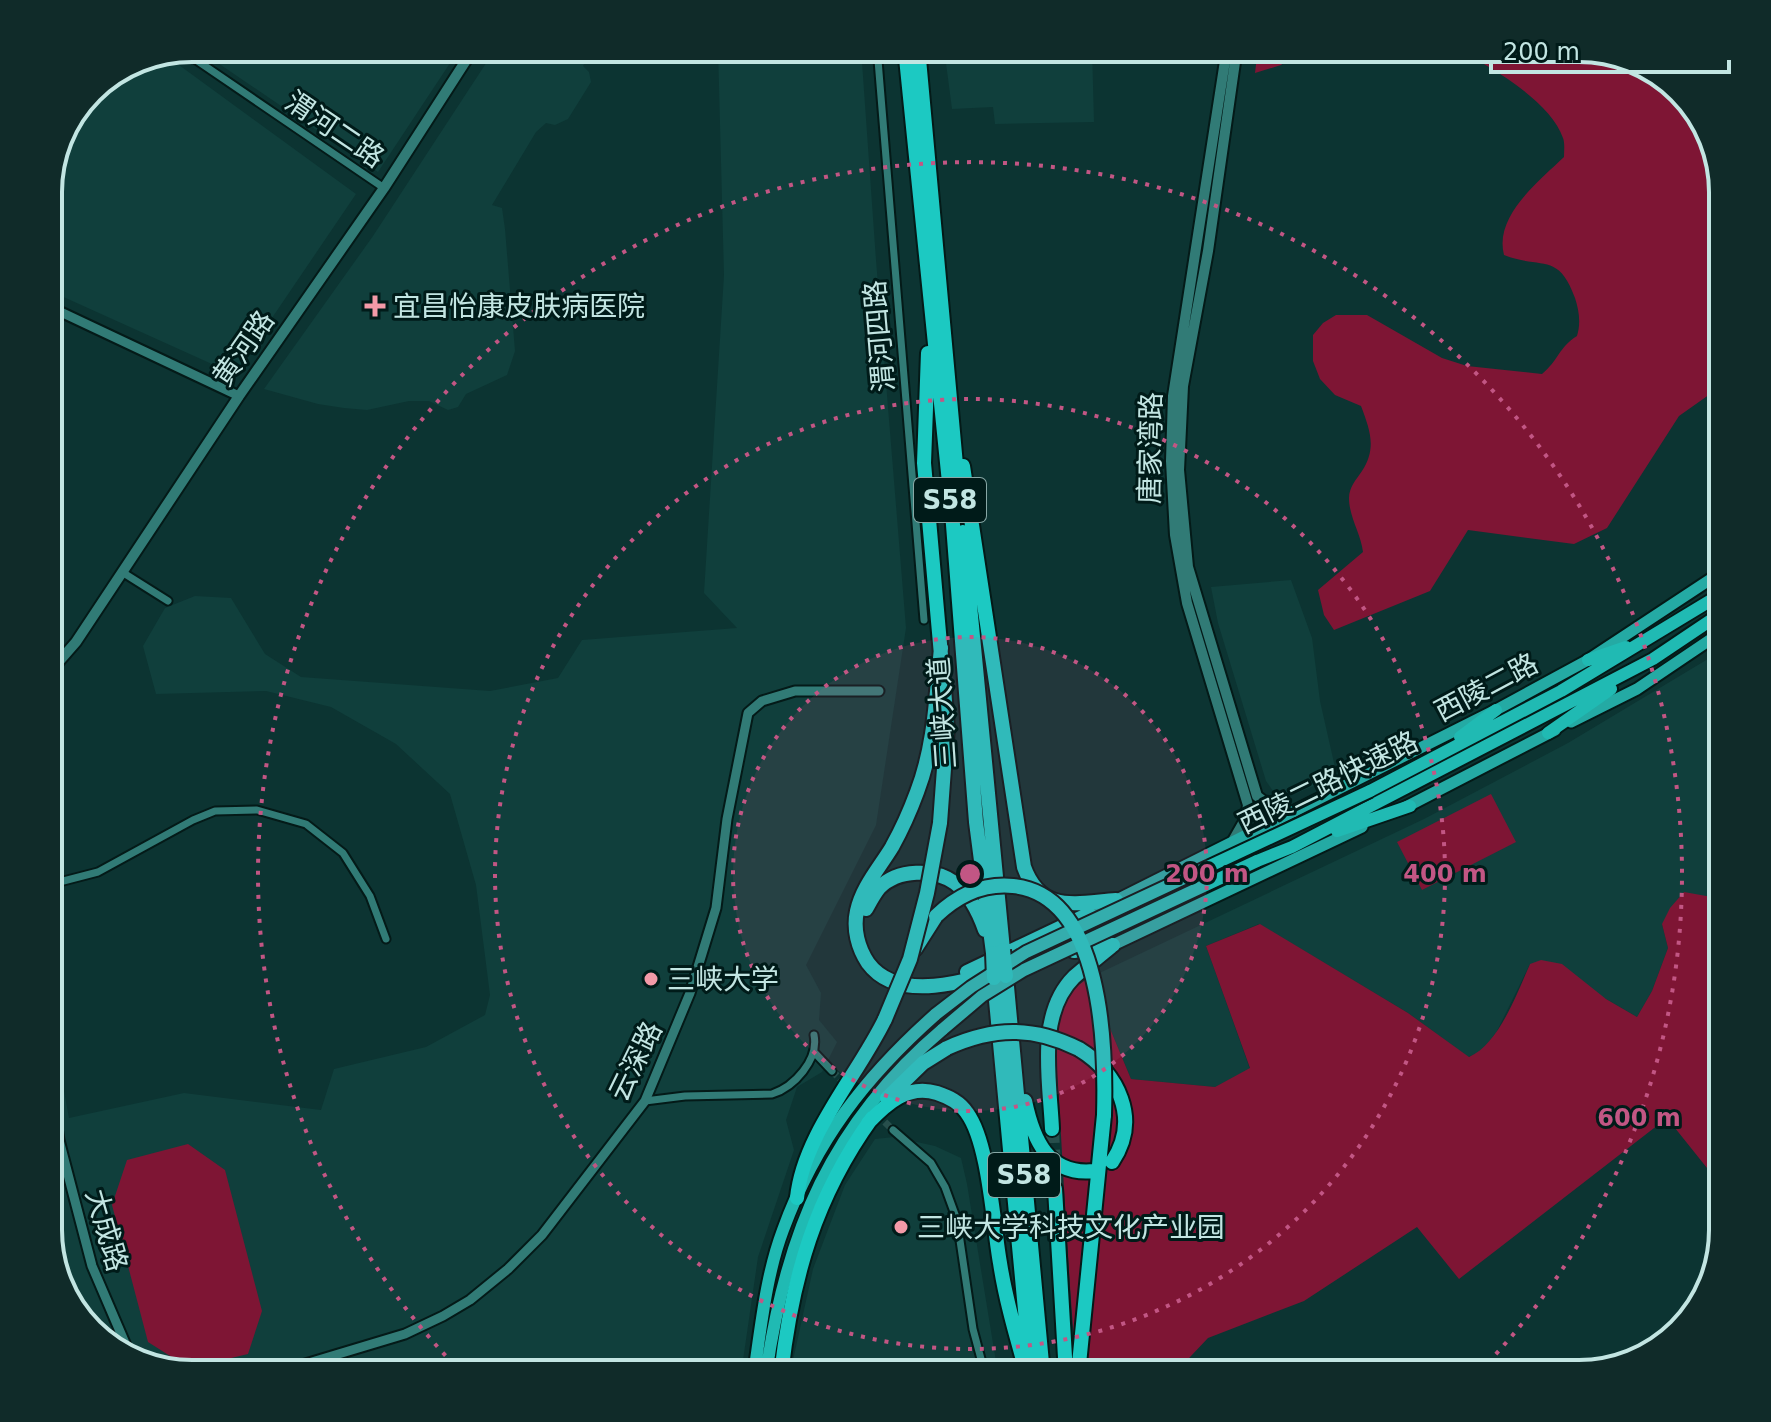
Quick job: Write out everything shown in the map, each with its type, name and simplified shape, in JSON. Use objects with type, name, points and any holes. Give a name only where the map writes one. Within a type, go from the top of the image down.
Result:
[{"type":"highway","name":"三峡大道","points":[[906,62],[952,512],[976,822],[998,952]]},
{"type":"highway","name":"三峡大道","points":[[919,62],[998,952],[1028,1360]]},
{"type":"highway","points":[[797,1198],[799,1176],[809,1151],[885,1019],[910,959],[940,823],[947,728],[924,463],[930,313]]},
{"type":"highway","points":[[949,392],[969,502],[1024,867],[1031,884],[1040,894],[1056,902],[1116,900]]},
{"type":"highway","name":"西陵二路快速路","points":[[756,1360],[768,1289],[782,1233],[824,1142],[879,1068],[936,1014],[1026,952],[1428,762],[1561,691],[1709,602]]},
{"type":"highway","name":"西陵二路快速路","points":[[768,1360],[787,1270],[829,1165],[856,1121],[902,1066],[982,996],[1053,954],[1292,847],[1653,659],[1709,621]]},
{"type":"highway","points":[[1588,660],[1648,640]]},
{"type":"highway","points":[[941,648],[931,751],[909,814],[857,910],[858,941],[863,955],[887,980],[913,986],[942,985],[1053,954],[1113,945]]},
{"type":"highway","points":[[1548,733],[1653,659]]},
{"type":"highway","points":[[1428,762],[1496,710]]},
{"type":"highway","points":[[1292,847],[1410,806]]},
{"type":"highway","points":[[998,952],[967,895],[954,882],[933,873],[914,873],[892,879],[881,886],[864,913],[863,932],[869,952],[892,974],[933,980],[957,977],[1089,914]]},
{"type":"highway","points":[[910,959],[936,916],[969,893],[990,887],[1015,886],[1032,890],[1051,900],[1067,917],[1078,936],[1090,971],[1104,1051],[1104,1115],[1079,1360]]},
{"type":"highway","points":[[1052,1129],[1049,1050],[1052,1013],[1060,995],[1073,978],[1113,945]]},
{"type":"highway","name":"三峡大道","points":[[1000,977],[1010,1013],[1042,1360]]},
{"type":"highway","points":[[1010,1013],[1023,1090],[1035,1136],[1045,1154],[1060,1165],[1081,1173],[1094,1171]]},
{"type":"highway","points":[[783,1360],[794,1286],[826,1193],[868,1123],[900,1083],[947,1048],[976,1036],[1009,1030],[1048,1035],[1079,1049],[1110,1074],[1122,1097],[1126,1123],[1123,1140],[1112,1162]]},
{"type":"highway","points":[[868,1123],[884,1106],[913,1091],[929,1090],[944,1095],[968,1114],[979,1137],[1000,1268],[1025,1360]]},
{"type":"highway","points":[[1055,1189],[1065,1360]]},
{"type":"main road","name":"黄河路","points":[[62,658],[76,642],[239,396],[384,188],[465,62]]},
{"type":"main road","name":"唐家湾路","points":[[1225,62],[1173,396],[1171,461],[1175,535],[1187,603],[1248,805],[1246,818],[1234,839]]},
{"type":"main road","name":"唐家湾路","points":[[1235,62],[1208,251],[1183,386],[1179,470],[1183,525],[1188,567],[1198,607],[1257,796],[1274,809],[1294,812]]},
{"type":"main road","name":"西陵二路","points":[[1089,914],[1496,710],[1588,660],[1709,580]]},
{"type":"main road","points":[[1113,945],[1410,806],[1637,689],[1709,640]]},
{"type":"main road","points":[[1156,880],[1140,896],[1139,903],[1145,915],[1163,918],[1184,911]]},
{"type":"street","name":"渭河二路","points":[[199,62],[384,188]]},
{"type":"street","name":"渭河四路","points":[[878,62],[924,620]]},
{"type":"street","points":[[62,313],[239,396]]},
{"type":"street","points":[[122,572],[168,601]]},
{"type":"street","name":"云深路","points":[[319,1360],[405,1334],[470,1300],[508,1269],[542,1235],[645,1101],[690,993],[716,908],[727,819],[748,713],[762,701],[795,691],[879,691]]},
{"type":"street","points":[[62,881],[98,872],[215,811],[257,810],[306,824],[343,853],[370,896],[386,939]]},
{"type":"street","points":[[645,1101],[685,1096],[772,1094],[791,1086],[814,1052],[814,1035]]},
{"type":"street","points":[[814,1052],[832,1071]]},
{"type":"street","points":[[893,1130],[931,1163],[945,1187],[957,1220],[973,1329],[981,1360]]},
{"type":"street","name":"大成路","points":[[62,1154],[92,1266],[124,1341]]},
{"type":"shaded area","points":[[217,62],[451,62],[378,172]]},
{"type":"shaded area","points":[[487,62],[585,62],[583,66],[589,72],[591,82],[568,119],[555,125],[546,123],[536,132],[492,205],[502,208],[505,229],[515,351],[507,375],[466,394],[458,407],[448,410],[429,401],[409,401],[367,410],[344,408],[264,389],[373,236]]},
{"type":"shaded area","name":"三峡大学","points":[[718,62],[862,62],[906,628],[876,825],[806,965],[821,993],[819,1020],[837,1042],[822,1072],[797,1087],[786,1120],[794,1150],[758,1257],[743,1360],[192,1360],[150,1353],[127,1343],[106,1328],[89,1309],[75,1288],[66,1264],[62,1239],[62,1080],[69,1118],[184,1093],[321,1110],[334,1069],[426,1047],[485,1015],[490,995],[476,885],[450,794],[396,744],[331,707],[266,691],[156,694],[143,646],[165,608],[195,596],[231,598],[265,654],[301,677],[490,691],[558,678],[582,640],[737,628],[704,593],[724,275]]},
{"type":"shaded area","points":[[946,62],[1092,62],[1094,122],[995,124],[993,107],[952,109]]},
{"type":"shaded area","points":[[1256,62],[1284,62],[1281,65],[1255,73]]},
{"type":"shaded area","points":[[1479,62],[1605,64],[1644,79],[1665,94],[1696,134],[1705,158],[1709,192],[1709,395],[1679,416],[1607,528],[1574,544],[1468,530],[1430,591],[1334,630],[1324,615],[1318,590],[1363,552],[1349,498],[1367,463],[1371,447],[1361,406],[1335,395],[1320,379],[1313,361],[1313,335],[1323,323],[1336,315],[1367,315],[1442,358],[1467,366],[1542,374],[1577,336],[1579,317],[1576,303],[1562,274],[1547,264],[1504,255],[1503,241],[1512,213],[1531,189],[1564,157],[1564,145],[1556,124],[1546,111]]},
{"type":"shaded area","points":[[175,63],[356,194],[234,374],[62,296],[62,183],[66,158],[75,134],[106,94],[127,79]]},
{"type":"shaded area","points":[[1291,580],[1312,638],[1320,701],[1337,776],[1285,798],[1273,791],[1266,781],[1218,623],[1211,587]]},
{"type":"shaded area","points":[[1709,658],[1709,895],[1662,924],[1668,948],[1652,991],[1637,1017],[1530,964],[1496,1033],[1481,1052],[1468,1057],[1408,1013],[1259,924],[1206,946],[1250,1069],[1215,1087],[1131,1079],[1089,978],[1424,819],[1568,743]]},
{"type":"shaded area","points":[[1491,794],[1516,842],[1422,890],[1397,842]]},
{"type":"shaded area","points":[[1684,892],[1709,896],[1709,1170],[1667,1118],[1459,1279],[1417,1227],[1304,1301],[1208,1338],[1187,1360],[1076,1360],[1056,1050],[1061,1008],[1079,984],[1089,978],[1131,1079],[1215,1087],[1250,1068],[1206,946],[1260,924],[1408,1013],[1469,1057],[1498,1030],[1530,964],[1541,960],[1562,964],[1606,999],[1637,1017],[1652,991],[1668,948],[1662,924],[1670,908]]},
{"type":"shaded area","name":"三峡大学科技文化产业园","points":[[894,1137],[935,1146],[961,1158],[996,1360],[793,1360],[813,1269],[845,1185],[875,1139]]},
{"type":"shaded area","points":[[188,1144],[225,1170],[262,1311],[248,1354],[223,1360],[175,1359],[148,1342],[112,1205],[127,1160]]},
{"type":"tunnel","points":[[832,1071],[893,1130]]},
{"type":"tunnel","points":[[1052,1129],[1055,1189]]},
{"type":"place","name":"宜昌怡康皮肤病医院","points":[[375,306]]},
{"type":"place","name":"三峡大学","points":[[651,979]]},
{"type":"place","name":"三峡大学科技文化产业园","points":[[901,1227]]}]
